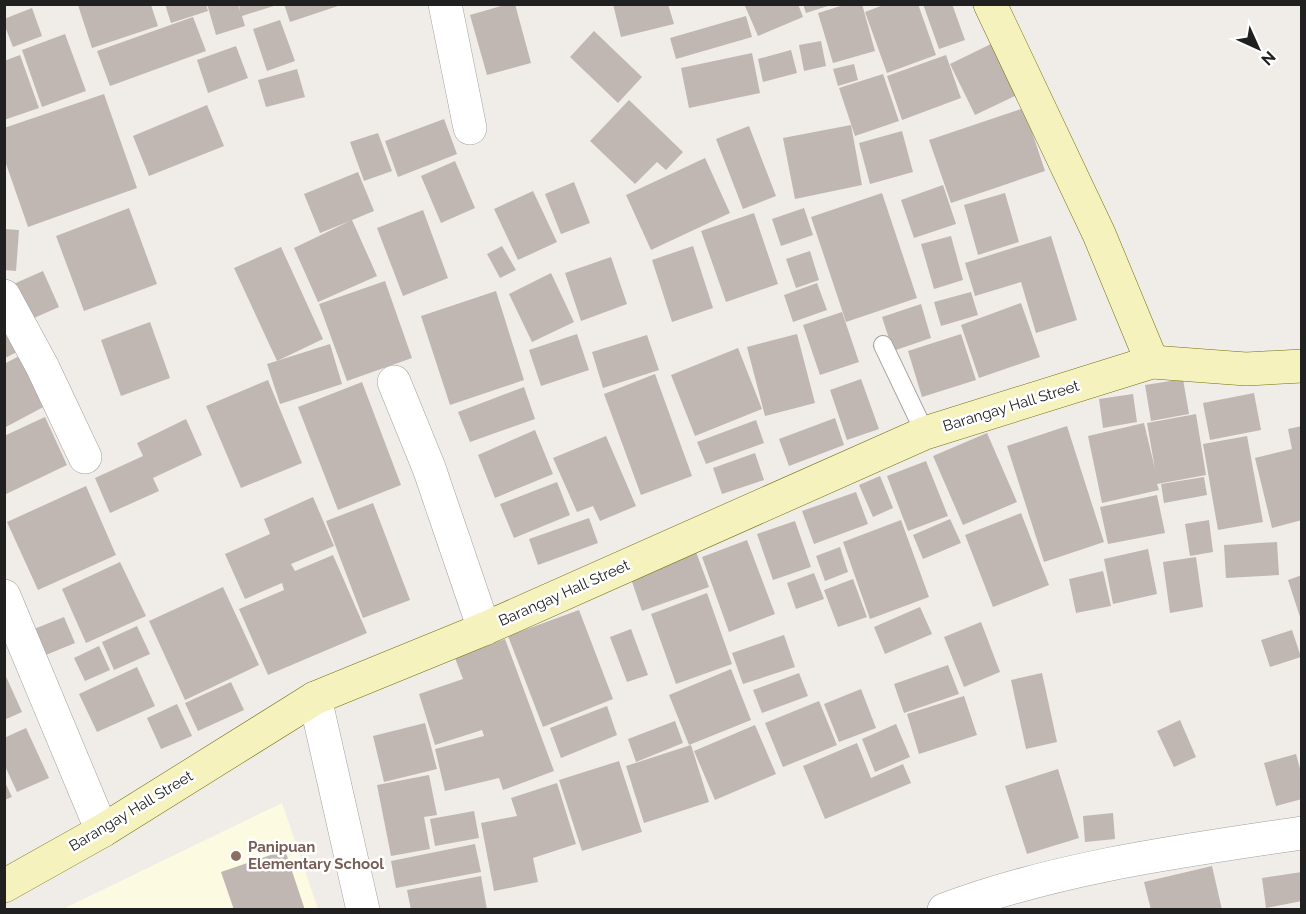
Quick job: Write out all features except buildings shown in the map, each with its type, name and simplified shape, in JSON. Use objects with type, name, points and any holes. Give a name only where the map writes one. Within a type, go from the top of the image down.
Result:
[{"type":"main road","points":[[990,4],[1099,234],[1152,362],[1246,369],[1302,366]]},
{"type":"main road","name":"Barangay Hall Street","points":[[4,886],[102,831],[315,698],[484,629],[925,433],[1152,362]]},
{"type":"street","points":[[445,4],[470,128]]},
{"type":"street","points":[[4,296],[42,366],[85,457]]},
{"type":"street","points":[[394,382],[429,468],[484,629]]},
{"type":"street","points":[[4,596],[102,831]]},
{"type":"street","points":[[315,698],[363,909]]},
{"type":"street","points":[[944,909],[978,897],[1080,871],[1182,851],[1302,833]]},
{"type":"lane","points":[[883,345],[925,433]]},
{"type":"shaded area","name":"Panipuan Elementary School","points":[[282,803],[318,909],[61,910]]},
{"type":"place","name":"Panipuan Elementary School","points":[[236,856]]}]
